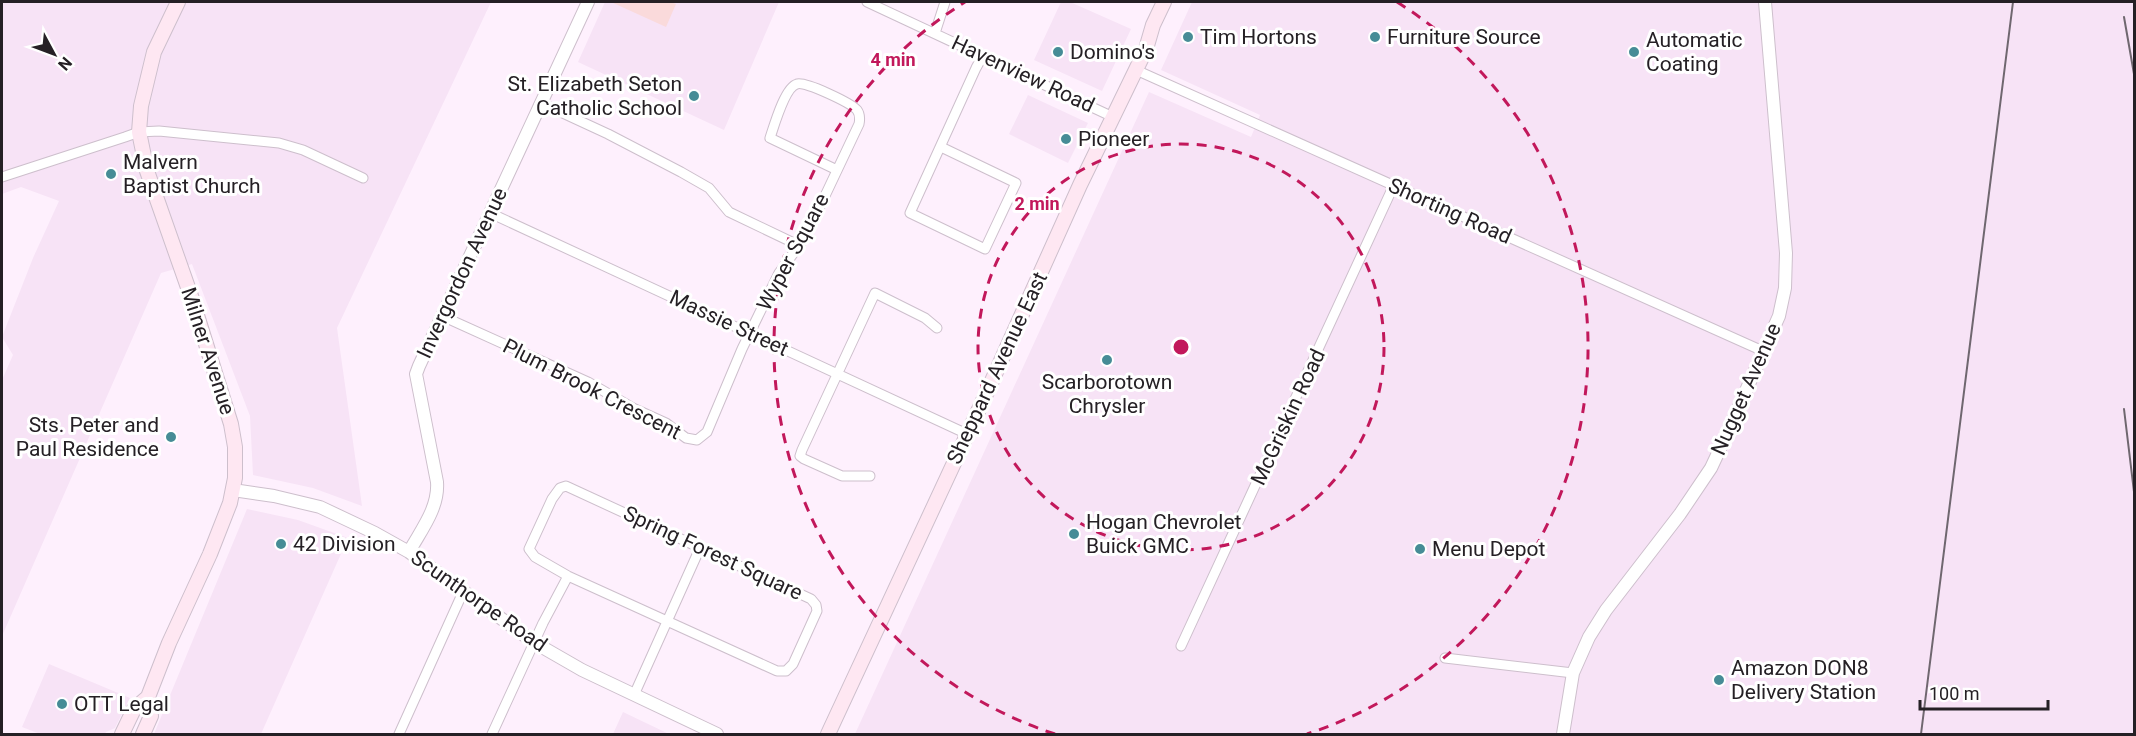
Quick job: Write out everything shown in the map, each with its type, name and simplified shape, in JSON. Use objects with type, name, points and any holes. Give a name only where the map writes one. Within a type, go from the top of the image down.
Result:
[{"type":"main road","name":"Milner Avenue","points":[[122,735],[134,709],[148,697],[169,643],[210,554],[233,490],[235,447],[231,423],[194,306],[147,171],[139,132],[141,106],[154,52],[178,2]]},
{"type":"main road","name":"Sheppard Avenue East","points":[[828,735],[1136,70],[1164,2]]},
{"type":"main road","name":"Milner Avenue","points":[[143,735],[151,716],[148,697]]},
{"type":"street","name":"Invergordon Avenue","points":[[409,552],[429,518],[437,496],[437,482],[416,374],[588,2]]},
{"type":"street","name":"Havenview Road","points":[[867,2],[1113,117]]},
{"type":"street","points":[[935,33],[945,2]]},
{"type":"street","name":"Nugget Avenue","points":[[1563,735],[1573,673],[1589,637],[1606,610],[1680,514],[1711,468],[1765,352],[1779,316],[1785,288],[1786,265],[1765,2]]},
{"type":"street","points":[[940,147],[1016,183],[985,249],[910,213],[940,147],[982,57]]},
{"type":"street","name":"Shorting Road","points":[[1136,70],[1765,352]]},
{"type":"street","name":"Wyper Square","points":[[750,333],[779,273],[806,236],[860,124],[857,110],[804,83],[796,84],[790,88],[786,96],[770,138],[837,171]]},
{"type":"street","points":[[541,103],[608,134],[681,172],[709,188],[729,212],[798,246]]},
{"type":"street","points":[[2,177],[139,132],[159,131],[279,143],[303,150],[363,178]]},
{"type":"street","name":"McGriskin Road","points":[[1181,646],[1394,186]]},
{"type":"street","name":"Massie Street","points":[[490,213],[967,434]]},
{"type":"street","points":[[870,476],[842,476],[800,456],[875,293],[925,318],[937,328]]},
{"type":"street","name":"Plum Brook Crescent","points":[[442,316],[588,382],[633,408],[666,423],[692,440],[701,438],[707,432],[750,333]]},
{"type":"street","name":"Spring Forest Square","points":[[566,486],[811,599],[816,605],[817,612],[793,664],[786,671],[777,671],[568,576],[535,558],[529,549],[552,499],[560,488],[566,486]]},
{"type":"street","name":"Scunthorpe Road","points":[[233,490],[274,496],[320,507],[369,530],[409,552],[535,643],[582,670],[717,735]]},
{"type":"street","points":[[634,695],[700,548]]},
{"type":"street","points":[[492,735],[568,576]]},
{"type":"street","points":[[399,735],[463,592]]},
{"type":"street","points":[[1445,658],[1573,673]]},
{"type":"shaded area","points":[[2,2],[491,2],[337,328],[362,506],[313,488],[253,475],[250,416],[192,264],[161,273],[2,636],[2,380],[13,355],[2,337],[33,258],[59,201],[21,187],[2,194]]},
{"type":"shaded area","name":"St. Elizabeth Seton Catholic School","points":[[605,2],[779,2],[724,130],[578,62]]},
{"type":"shaded area","points":[[611,2],[670,2],[676,4],[666,27]]},
{"type":"shaded area","points":[[1061,2],[1070,2],[1131,29],[1102,91],[1034,60]]},
{"type":"shaded area","points":[[1192,2],[2134,2],[2134,734],[855,734],[1149,92],[1251,137],[1260,115],[1161,70]]},
{"type":"shaded area","points":[[1028,95],[1088,123],[1068,163],[1009,134]]},
{"type":"shaded area","points":[[247,509],[298,520],[348,538],[261,734],[154,734]]},
{"type":"shaded area","points":[[49,664],[130,698],[115,728],[105,734],[40,734],[22,727]]},
{"type":"shaded area","points":[[623,712],[669,734],[613,734]]},
{"type":"railway","points":[[1921,734],[2013,2]]},
{"type":"railway","points":[[2124,17],[2134,74]]},
{"type":"railway","points":[[2124,409],[2134,492]]},
{"type":"place","name":"Tim Hortons","points":[[1188,37]]},
{"type":"place","name":"Furniture Source","points":[[1375,37]]},
{"type":"place","name":"Domino's","points":[[1058,52]]},
{"type":"place","name":"Automatic Coating","points":[[1634,52]]},
{"type":"place","name":"St. Elizabeth Seton Catholic School","points":[[694,96]]},
{"type":"place","name":"Pioneer","points":[[1066,139]]},
{"type":"place","name":"Malvern Baptist Church","points":[[111,174]]},
{"type":"place","name":"Scarborotown Chrysler","points":[[1107,360]]},
{"type":"place","name":"Sts. Peter and Paul Residence","points":[[171,437]]},
{"type":"place","name":"Hogan Chevrolet Buick GMC","points":[[1074,534]]},
{"type":"place","name":"42 Division","points":[[281,544]]},
{"type":"place","name":"Menu Depot","points":[[1420,549]]},
{"type":"place","name":"Amazon DON8 Delivery Station","points":[[1719,680]]},
{"type":"place","name":"OTT Legal","points":[[62,704]]}]
